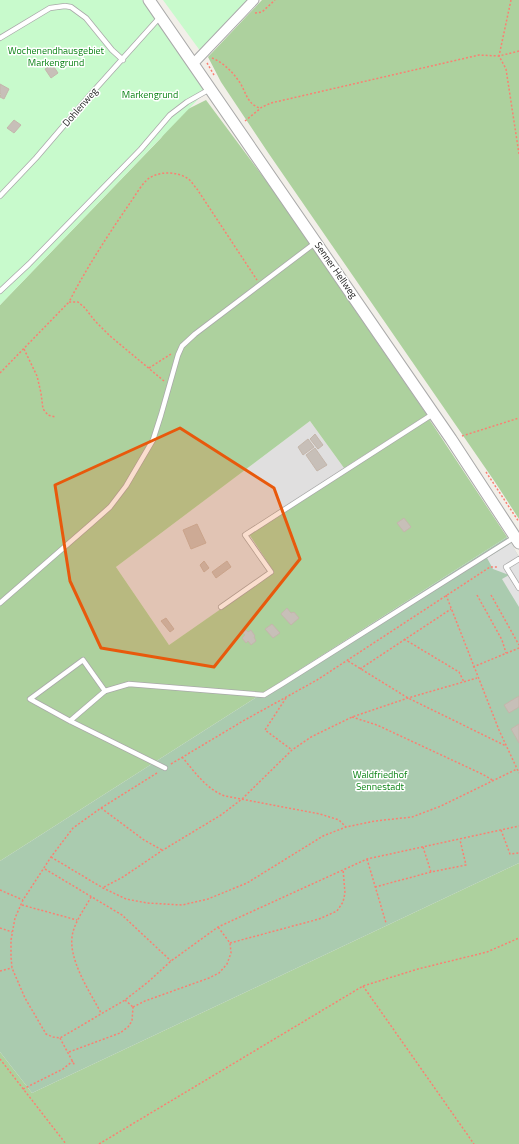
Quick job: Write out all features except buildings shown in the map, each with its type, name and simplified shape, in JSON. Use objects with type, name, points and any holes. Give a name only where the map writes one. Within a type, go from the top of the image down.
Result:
[{"type":"street","name":"Senner Hellweg","points":[[149,0],[451,439],[517,540]]},
{"type":"street","points":[[193,64],[254,0]]},
{"type":"lane","points":[[0,38],[50,8],[65,6],[71,7],[86,18],[112,50],[123,60]]},
{"type":"lane","name":"Dohlenweg","points":[[0,196],[36,158],[90,95],[161,17]]},
{"type":"lane","points":[[0,291],[29,264],[136,154],[170,115],[186,102],[210,89]]},
{"type":"lane","points":[[0,603],[110,507],[126,486],[153,440],[178,354],[182,346],[195,334],[316,242]]},
{"type":"lane","points":[[221,607],[271,572],[245,534],[433,414]]},
{"type":"lane","points":[[70,721],[106,691],[129,684],[264,695],[517,540]]},
{"type":"lane","points":[[519,558],[506,567],[519,588]]},
{"type":"lane","points":[[106,691],[83,660],[30,699],[70,721],[165,768]]},
{"type":"path","points":[[245,10],[254,13],[262,12],[275,0]]},
{"type":"path","points":[[511,0],[499,56],[506,69],[519,154]]},
{"type":"path","points":[[235,124],[244,121],[260,108],[271,103],[479,55],[499,56],[519,51]]},
{"type":"path","points":[[202,55],[221,62],[239,80],[246,95],[254,106],[260,108]]},
{"type":"path","points":[[0,373],[68,302],[108,234],[137,192],[150,177],[164,173],[178,174],[188,179],[197,189],[260,284]]},
{"type":"path","points":[[68,302],[78,302],[110,336],[169,386]]},
{"type":"path","points":[[24,349],[37,376],[43,409],[48,415],[55,417]]},
{"type":"path","points":[[149,368],[170,354],[178,354]]},
{"type":"path","points":[[451,439],[519,418]]},
{"type":"path","points":[[506,567],[490,566],[317,680],[182,757],[101,808],[73,828],[51,857],[23,900],[12,932],[12,968],[25,998],[46,1034],[52,1037],[60,1038],[125,1000],[171,961],[218,927],[343,869],[367,859],[519,826]]},
{"type":"path","points":[[446,595],[477,678],[519,773]]},
{"type":"path","points":[[477,595],[502,640],[506,653]]},
{"type":"path","points":[[491,595],[519,645]]},
{"type":"path","points":[[360,669],[451,609]]},
{"type":"path","points":[[404,640],[459,672],[464,682]]},
{"type":"path","points":[[473,667],[519,648]]},
{"type":"path","points":[[347,661],[408,698],[506,746]]},
{"type":"path","points":[[103,888],[221,815],[242,799],[292,750],[311,736],[352,717],[408,698],[477,678]]},
{"type":"path","points":[[287,697],[265,730],[292,750]]},
{"type":"path","points":[[352,717],[391,731],[494,781]]},
{"type":"path","points":[[182,757],[208,786],[225,796],[320,814],[339,820],[346,827]]},
{"type":"path","points":[[51,857],[103,888],[126,899],[147,903],[182,905],[208,899],[247,883],[323,836],[346,827],[375,821],[412,817],[441,806],[517,769]]},
{"type":"path","points":[[101,808],[144,840],[163,850]]},
{"type":"path","points":[[500,830],[510,854],[519,853]]},
{"type":"path","points":[[375,887],[431,872],[466,865],[460,839]]},
{"type":"path","points":[[423,847],[431,872]]},
{"type":"path","points":[[367,859],[386,922]]},
{"type":"path","points":[[44,869],[122,915],[171,961]]},
{"type":"path","points":[[230,943],[319,919],[337,911],[343,902],[345,893],[343,869]]},
{"type":"path","points":[[0,890],[23,900]]},
{"type":"path","points":[[91,897],[72,933],[72,948],[79,971],[101,1014]]},
{"type":"path","points":[[22,905],[78,920]]},
{"type":"path","points":[[133,1007],[219,973],[227,964],[231,953],[230,943],[218,927]]},
{"type":"path","points":[[0,928],[12,932]]},
{"type":"path","points":[[99,1144],[363,986],[418,969],[487,952],[519,938]]},
{"type":"path","points":[[0,971],[12,968]]},
{"type":"path","points":[[363,986],[474,1144]]},
{"type":"path","points":[[125,1000],[133,1007]]},
{"type":"path","points":[[69,1052],[120,1033],[128,1028],[132,1021],[133,1007]]},
{"type":"path","points":[[60,1038],[69,1052],[75,1066]]},
{"type":"path","points":[[0,1059],[66,1144]]},
{"type":"path","points":[[23,1088],[63,1069],[73,1061]]},
{"type":"highlighted area","points":[[180,428],[274,488],[300,559],[214,667],[101,648],[70,581],[55,485]]},
{"type":"shaded area","points":[[427,415],[429,419],[275,572],[169,645],[116,567],[310,421],[344,468]]},
{"type":"shaded area","points":[[511,543],[519,557],[519,607],[502,579],[509,575],[493,569],[487,558]]},
{"type":"green space","points":[[0,0],[142,0],[205,92],[0,305]]},
{"type":"green space","points":[[163,0],[250,0],[201,52]]},
{"type":"green space","points":[[262,0],[519,0],[519,519],[269,154],[221,82],[208,57]]},
{"type":"green space","points":[[206,100],[270,186],[427,415],[344,468],[310,421],[116,567],[169,645],[274,572],[249,534],[429,419],[507,537],[0,861],[0,305],[161,138],[175,119],[184,111]]},
{"type":"green space","name":"Waldfriedhof Sennestadt","points":[[507,537],[519,557],[519,863],[32,1093],[0,1052],[0,861]]},
{"type":"green space","points":[[519,863],[519,1144],[0,1144],[0,1052],[32,1093]]},
{"type":"park label","name":"Wochenendhausgebiet Markengrund","points":[[56,56]]},
{"type":"park label","name":"Markengrund","points":[[150,94]]}]
